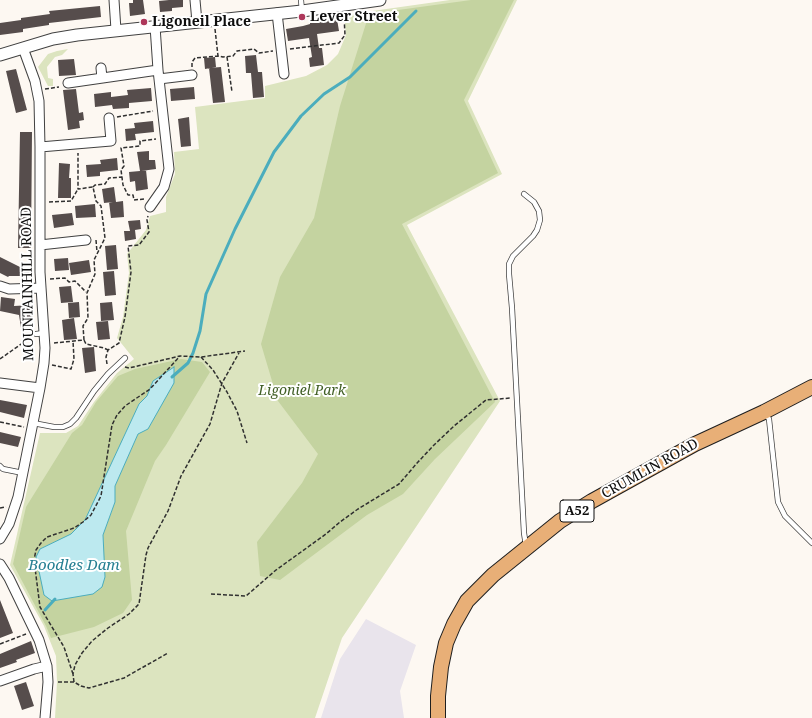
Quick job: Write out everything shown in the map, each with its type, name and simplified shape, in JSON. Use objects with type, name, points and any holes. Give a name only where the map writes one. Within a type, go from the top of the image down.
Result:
[{"type":"main road","name":"CRUMLIN ROAD","points":[[438,718],[438,696],[441,667],[446,643],[454,624],[467,601],[493,575],[560,522],[592,501],[695,444],[764,412],[812,387]]},
{"type":"street","points":[[114,0],[116,30]]},
{"type":"street","points":[[195,0],[197,22]]},
{"type":"street","points":[[0,55],[53,39],[116,30],[277,12],[302,5],[380,0]]},
{"type":"street","points":[[277,12],[284,74]]},
{"type":"street","points":[[150,207],[164,187],[169,169],[158,75],[155,26]]},
{"type":"street","name":"MOUNTAINHILL ROAD","points":[[0,539],[9,524],[13,513],[23,473],[40,388],[45,344],[40,333],[41,284],[39,101],[37,90],[23,48]]},
{"type":"street","points":[[101,68],[102,78]]},
{"type":"street","points":[[68,83],[102,78],[192,75]]},
{"type":"street","points":[[40,147],[78,145],[111,141],[109,118]]},
{"type":"street","points":[[40,245],[86,240]]},
{"type":"street","points":[[0,286],[9,289],[41,284]]},
{"type":"street","points":[[0,383],[40,388]]},
{"type":"street","points":[[0,564],[9,578],[35,630],[44,652],[48,682],[45,718]]},
{"type":"street","points":[[0,681],[47,666]]},
{"type":"lane","points":[[524,194],[534,202],[540,220],[537,230],[533,236],[513,256],[509,264],[508,274],[512,308],[526,548]]},
{"type":"lane","points":[[32,426],[63,427],[70,424],[108,374],[125,358]]},
{"type":"lane","points":[[764,412],[768,419],[778,502],[785,516],[812,543]]},
{"type":"lane","points":[[0,466],[3,469],[23,473]]},
{"type":"path","points":[[304,48],[339,43],[345,35],[344,14]]},
{"type":"path","points":[[215,30],[218,56]]},
{"type":"path","points":[[192,75],[192,62],[195,58],[218,56],[227,57],[233,56],[237,51],[254,49],[258,53],[268,52]]},
{"type":"path","points":[[227,57],[232,92]]},
{"type":"path","points":[[37,90],[64,86],[68,83]]},
{"type":"path","points":[[109,118],[162,110]]},
{"type":"path","points":[[134,200],[133,195],[128,195],[123,185],[121,170],[124,166],[121,148],[140,146],[140,141],[166,137]]},
{"type":"path","points":[[40,203],[71,201],[78,189],[78,145]]},
{"type":"path","points":[[78,189],[104,184],[108,178],[122,177]]},
{"type":"path","points":[[93,187],[96,201],[101,206],[105,238],[94,260],[95,274],[87,293],[88,318],[83,326],[84,340],[86,344],[108,350]]},
{"type":"path","points":[[107,364],[106,357],[108,350],[118,342],[125,317],[131,272],[128,246],[139,245],[149,232],[147,220],[150,207]]},
{"type":"path","points":[[96,239],[97,254]]},
{"type":"path","points":[[41,284],[65,278],[69,282],[74,281],[87,293]]},
{"type":"path","points":[[0,359],[40,333]]},
{"type":"path","points":[[45,344],[84,340]]},
{"type":"path","points":[[44,363],[71,370],[74,359],[73,341]]},
{"type":"path","points":[[118,365],[129,368],[180,356],[201,357],[245,351]]},
{"type":"path","points":[[74,682],[75,665],[82,653],[92,641],[137,608],[139,604],[148,548],[168,511],[181,476],[210,424],[222,383],[239,352]]},
{"type":"path","points":[[74,674],[61,641],[40,608],[34,560],[36,550],[47,537],[74,528],[91,515],[101,496],[106,474],[112,425],[117,415],[125,406],[150,389],[180,356]]},
{"type":"path","points":[[201,357],[222,383],[237,411],[247,443]]},
{"type":"path","points":[[210,594],[246,596],[276,570],[358,509],[399,484],[434,445],[454,426],[486,400],[517,398]]},
{"type":"path","points":[[0,422],[32,426]]},
{"type":"path","points":[[0,644],[35,630]]},
{"type":"path","points":[[48,682],[74,682],[89,688],[124,678],[168,653]]},
{"type":"shaded area","points":[[366,619],[416,645],[400,691],[404,718],[321,718],[340,659]]},
{"type":"green space","name":"Ligoniel Park","points":[[450,0],[517,0],[468,101],[502,174],[407,225],[500,401],[342,638],[315,718],[55,718],[57,682],[56,656],[44,626],[10,565],[40,433],[66,433],[78,426],[94,402],[117,373],[134,359],[117,338],[123,317],[129,273],[127,254],[146,230],[150,216],[166,212],[166,197],[175,174],[174,152],[199,149],[195,107],[265,98],[265,86],[306,76],[327,65],[338,54],[346,35],[344,15]]},
{"type":"green space","points":[[471,0],[514,0],[464,100],[498,173],[402,224],[495,402],[435,459],[403,494],[367,515],[280,580],[260,576],[257,542],[302,483],[318,454],[278,401],[261,344],[280,277],[314,218],[340,106],[369,14]]},
{"type":"green space","points":[[68,49],[62,55],[55,57],[47,67],[48,78],[53,79],[53,86],[48,86],[38,67],[48,54]]},
{"type":"green space","points":[[181,359],[202,362],[210,372],[155,461],[126,531],[132,600],[123,613],[94,627],[51,638],[13,564],[26,507],[72,433],[82,425],[96,402],[118,376],[135,369]],"holes":[[[174,367],[173,383],[148,428],[138,434],[115,486],[115,502],[103,535],[105,577],[40,549],[71,534],[85,520],[139,404],[147,396],[153,381]]]},
{"type":"water","name":"Boodles Dam","points":[[174,367],[174,383],[148,429],[138,434],[115,486],[115,502],[103,535],[105,577],[102,587],[93,594],[52,601],[44,595],[36,557],[40,549],[71,534],[85,520],[139,404],[147,396],[153,381]]},
{"type":"building","points":[[133,0],[143,0],[145,14],[130,16],[129,3],[133,3]]},
{"type":"building","points":[[183,0],[183,7],[172,8],[172,11],[160,12],[159,1]]},
{"type":"building","points":[[100,6],[101,17],[49,23],[49,25],[23,29],[23,32],[0,35],[0,23],[21,20],[21,18],[50,14],[49,11]]},
{"type":"building","points":[[337,19],[339,31],[317,34],[319,48],[322,48],[324,65],[310,67],[309,58],[312,57],[309,38],[288,41],[286,29],[303,26],[310,23]]},
{"type":"building","points":[[256,55],[258,72],[262,72],[264,97],[253,98],[251,73],[246,73],[245,56]]},
{"type":"building","points":[[215,57],[216,67],[205,69],[204,58]]},
{"type":"building","points":[[74,59],[76,75],[59,76],[58,60]]},
{"type":"building","points":[[221,67],[225,102],[213,103],[209,68]]},
{"type":"building","points":[[16,69],[27,110],[16,113],[6,71]]},
{"type":"building","points":[[194,87],[195,99],[171,101],[170,89]]},
{"type":"building","points":[[151,88],[152,101],[129,103],[129,108],[113,109],[112,105],[95,107],[94,94],[111,92],[111,97],[128,95],[127,90]]},
{"type":"building","points":[[76,89],[79,113],[83,112],[84,120],[79,121],[80,128],[68,130],[63,90]]},
{"type":"building","points":[[189,117],[191,146],[181,147],[178,119]]},
{"type":"building","points":[[153,121],[154,132],[135,134],[136,140],[126,141],[125,129],[135,128],[134,123]]},
{"type":"building","points":[[20,132],[32,132],[31,248],[18,248]]},
{"type":"building","points":[[149,151],[149,160],[155,160],[156,169],[146,170],[148,189],[136,191],[135,181],[130,182],[129,172],[140,171],[137,152]]},
{"type":"building","points":[[117,158],[118,170],[100,172],[100,176],[87,177],[86,165],[101,164],[100,160]]},
{"type":"building","points":[[59,163],[70,164],[69,178],[71,178],[71,198],[58,198]]},
{"type":"building","points":[[114,187],[116,202],[123,201],[124,217],[111,218],[109,202],[104,203],[102,189]]},
{"type":"building","points":[[95,204],[96,217],[76,218],[75,206]]},
{"type":"building","points":[[72,213],[74,225],[54,228],[52,215]]},
{"type":"building","points":[[140,220],[141,229],[135,230],[136,239],[125,241],[124,231],[130,231],[128,221]]},
{"type":"building","points":[[116,245],[118,269],[107,270],[105,246]]},
{"type":"building","points":[[0,257],[22,268],[31,268],[30,276],[8,277],[0,273]]},
{"type":"building","points":[[68,258],[69,270],[55,271],[54,259]]},
{"type":"building","points":[[89,260],[91,272],[71,275],[69,263]]},
{"type":"building","points":[[114,271],[116,295],[105,296],[103,272]]},
{"type":"building","points":[[71,286],[73,302],[61,303],[59,287]]},
{"type":"building","points":[[1,297],[15,299],[14,306],[32,305],[33,327],[21,328],[19,315],[0,311]]},
{"type":"building","points":[[79,302],[80,317],[69,318],[68,303]]},
{"type":"building","points":[[112,302],[114,320],[101,321],[100,303]]},
{"type":"building","points":[[74,318],[77,339],[64,340],[62,320]]},
{"type":"building","points":[[108,321],[110,339],[98,340],[96,322]]},
{"type":"building","points":[[94,347],[96,371],[85,373],[82,348]]},
{"type":"building","points":[[0,400],[27,405],[24,418],[0,412]]},
{"type":"building","points":[[0,432],[21,437],[18,447],[0,443]]},
{"type":"building","points":[[0,600],[13,633],[0,638]]},
{"type":"building","points":[[31,641],[35,653],[0,668],[0,654]]},
{"type":"building","points":[[26,682],[34,706],[22,710],[14,686]]},
{"type":"waterway","points":[[172,377],[188,363],[193,353],[200,331],[206,294],[235,229],[274,152],[301,116],[324,94],[350,77],[416,11]]},
{"type":"waterway","points":[[45,610],[55,599]]},
{"type":"place","name":"Lever Street","points":[[302,17]]},
{"type":"place","name":"Ligoneil Place","points":[[144,22]]}]
